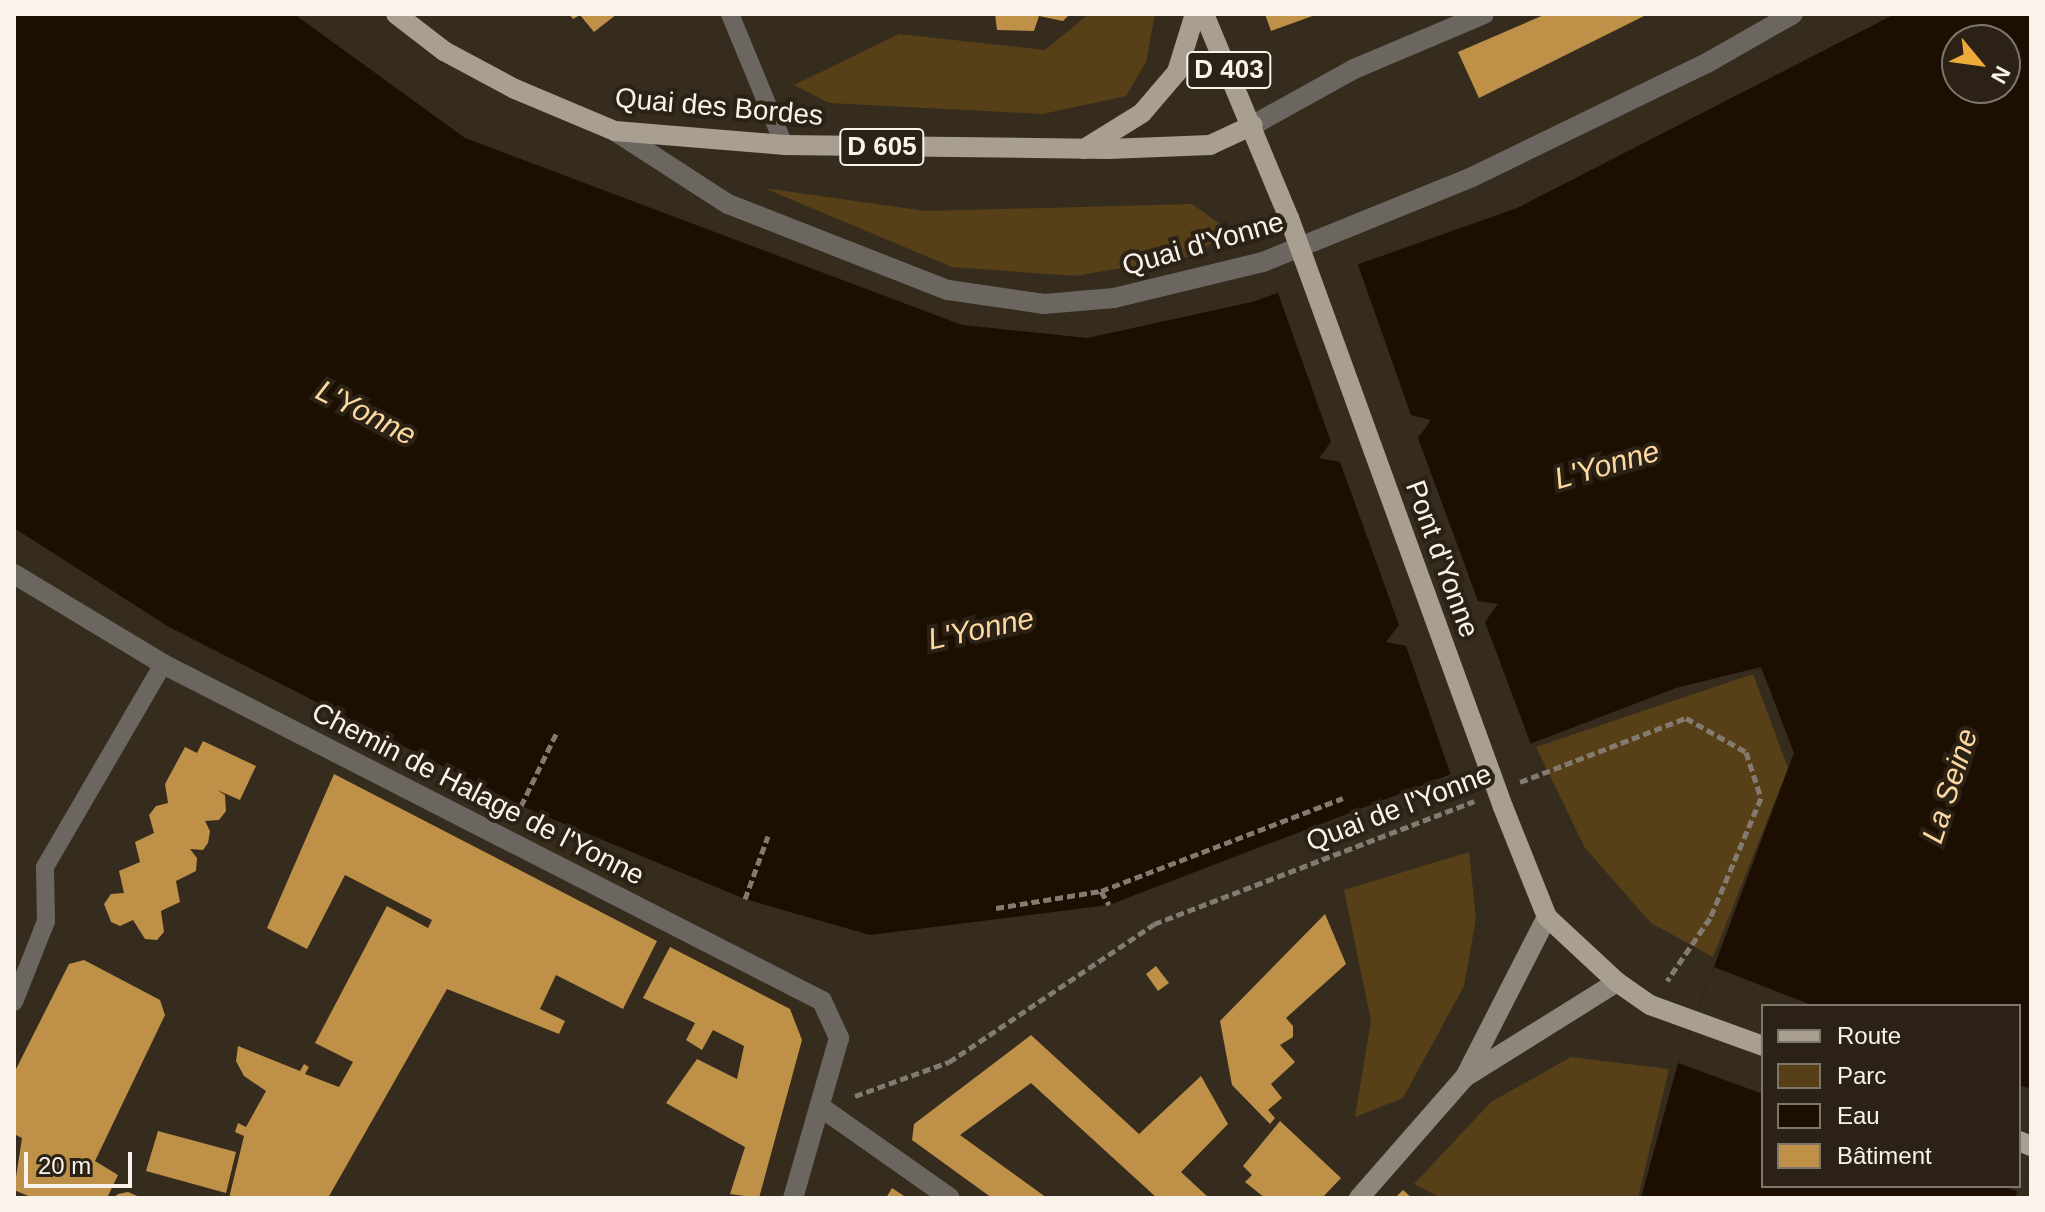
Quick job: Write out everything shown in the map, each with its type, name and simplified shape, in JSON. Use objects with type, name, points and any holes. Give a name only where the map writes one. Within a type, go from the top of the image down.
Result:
[{"type":"main road","name":"Quai des Bordes","points":[[396,14],[444,51],[515,89],[615,131],[784,145],[1084,149],[1210,145],[1253,125]]},
{"type":"main road","points":[[1084,149],[1142,113],[1177,72],[1195,14]]},
{"type":"main road","name":"D 403","points":[[1204,14],[1253,125]]},
{"type":"main road","name":"Pont d'Yonne","points":[[1253,125],[1503,807],[1547,917]]},
{"type":"main road","points":[[1359,1198],[1465,1077],[1547,917],[1617,982],[1650,1005],[1761,1045]]},
{"type":"main road","points":[[1465,1077],[1617,982]]},
{"type":"street","points":[[1253,125],[1354,69],[1484,14]]},
{"type":"street","name":"Quai d'Yonne","points":[[615,131],[728,204],[948,290],[1044,304],[1100,299],[1263,262],[1472,177],[1707,63],[1793,14]]},
{"type":"street","name":"Chemin de Halage de l'Yonne","points":[[14,574],[163,664],[822,1001],[839,1038],[822,1108],[793,1198]]},
{"type":"street","points":[[822,1108],[950,1198]]},
{"type":"lane","points":[[730,14],[784,145]]},
{"type":"lane","points":[[14,1002],[46,921],[45,867],[163,664]]},
{"type":"path","name":"Quai de l'Yonne","points":[[1509,787],[1686,718],[1746,752],[1761,798],[1710,918],[1650,1005]]},
{"type":"path","points":[[521,806],[557,732]]},
{"type":"path","points":[[996,908],[1101,891],[1343,798]]},
{"type":"path","name":"Quai de l'Yonne","points":[[822,1108],[949,1062],[1154,924],[1479,798]]},
{"type":"path","points":[[745,899],[768,836]]},
{"type":"path","points":[[1101,891],[1109,905]]},
{"type":"green space","points":[[1089,14],[1155,14],[1146,62],[1126,96],[1043,114],[829,103],[794,85],[899,34],[1045,50]]},
{"type":"green space","points":[[764,188],[926,211],[1192,204],[1230,231],[1193,256],[1075,276],[952,267]]},
{"type":"green space","points":[[1753,674],[1788,768],[1713,957],[1651,923],[1585,848],[1536,747]]},
{"type":"green space","points":[[1469,852],[1476,918],[1464,986],[1403,1098],[1355,1117],[1371,1021],[1344,890]]},
{"type":"green space","points":[[1571,1057],[1669,1069],[1638,1198],[1441,1198],[1414,1184],[1491,1102]]},
{"type":"water","points":[[14,14],[294,14],[465,138],[962,325],[1087,338],[1252,302],[1517,208],[1895,14],[2031,14],[2031,1167],[2021,1185],[2021,1004],[1761,1004],[1761,1188],[2019,1188],[2014,1198],[1641,1198],[1678,1063],[1794,753],[1761,667],[1676,688],[1109,905],[870,935],[745,899],[521,806],[169,627],[14,528]]},
{"type":"pier","points":[[1381,251],[1358,265],[1411,415],[1431,420],[1418,438],[1478,601],[1498,604],[1485,622],[1532,747],[1452,778],[1406,646],[1386,642],[1399,625],[1340,462],[1319,458],[1331,442],[1278,293],[1251,298]]},
{"type":"pier","points":[[1714,967],[1809,1004],[1761,1004],[1761,1093],[1678,1063]]},
{"type":"pier","points":[[2021,1086],[2031,1089],[2031,1175],[2021,1193],[2008,1188],[2021,1188]]},
{"type":"building","points":[[569,14],[617,14],[594,32],[580,15],[573,19]]},
{"type":"building","points":[[995,14],[1070,14],[1063,21],[1039,16],[1034,31],[997,30]]},
{"type":"building","points":[[1265,14],[1318,14],[1271,31]]},
{"type":"building","points":[[1546,14],[1648,14],[1479,98],[1458,52]]},
{"type":"building","points":[[203,741],[256,766],[240,800],[217,790],[225,795],[226,811],[219,820],[205,821],[210,831],[208,843],[203,850],[190,849],[197,858],[196,871],[176,881],[180,902],[161,911],[164,932],[157,940],[145,939],[133,920],[120,926],[111,922],[104,904],[111,894],[124,893],[119,871],[140,862],[135,842],[154,833],[149,815],[156,806],[168,803],[165,784],[185,747],[197,753]]},
{"type":"building","points":[[334,774],[657,941],[623,1009],[556,975],[540,1009],[565,1021],[559,1034],[447,989],[328,1198],[229,1198],[244,1136],[235,1132],[238,1123],[246,1127],[266,1091],[244,1076],[236,1061],[238,1046],[300,1071],[304,1064],[309,1067],[305,1074],[339,1087],[353,1062],[315,1043],[387,906],[428,928],[432,920],[345,875],[307,949],[267,928]]},
{"type":"building","points":[[1325,914],[1346,964],[1286,1018],[1293,1026],[1293,1037],[1280,1045],[1295,1062],[1271,1084],[1282,1098],[1268,1110],[1275,1118],[1270,1124],[1232,1085],[1220,1021]]},
{"type":"building","points":[[670,947],[790,1009],[802,1040],[759,1198],[730,1194],[745,1147],[666,1103],[697,1059],[737,1079],[744,1046],[713,1030],[702,1050],[686,1040],[695,1023],[643,998]]},
{"type":"building","points":[[84,960],[160,1000],[165,1015],[95,1161],[118,1175],[107,1198],[33,1198],[14,1190],[22,1138],[14,1134],[14,1073],[69,964]]},
{"type":"building","points":[[1156,966],[1169,983],[1158,991],[1146,974]]},
{"type":"building","points":[[1031,1035],[1139,1134],[1201,1076],[1228,1124],[1181,1172],[1209,1198],[1157,1198],[1031,1083],[960,1135],[1047,1198],[992,1198],[912,1140],[914,1124]]},
{"type":"building","points":[[1280,1121],[1341,1178],[1322,1198],[1265,1198],[1245,1182],[1252,1175],[1243,1166]]},
{"type":"building","points":[[158,1131],[236,1152],[226,1193],[146,1171]]},
{"type":"building","points":[[892,1188],[907,1198],[886,1198]]},
{"type":"building","points":[[1403,1190],[1412,1198],[1395,1198]]},
{"type":"building","points":[[128,1192],[142,1198],[113,1198],[118,1194]]},
{"type":"water label","name":"L'Yonne","points":[[366,413]]},
{"type":"water label","name":"L'Yonne","points":[[1607,465]]},
{"type":"water label","name":"L'Yonne","points":[[981,629]]},
{"type":"water label","name":"La Seine","points":[[1950,786]]}]
